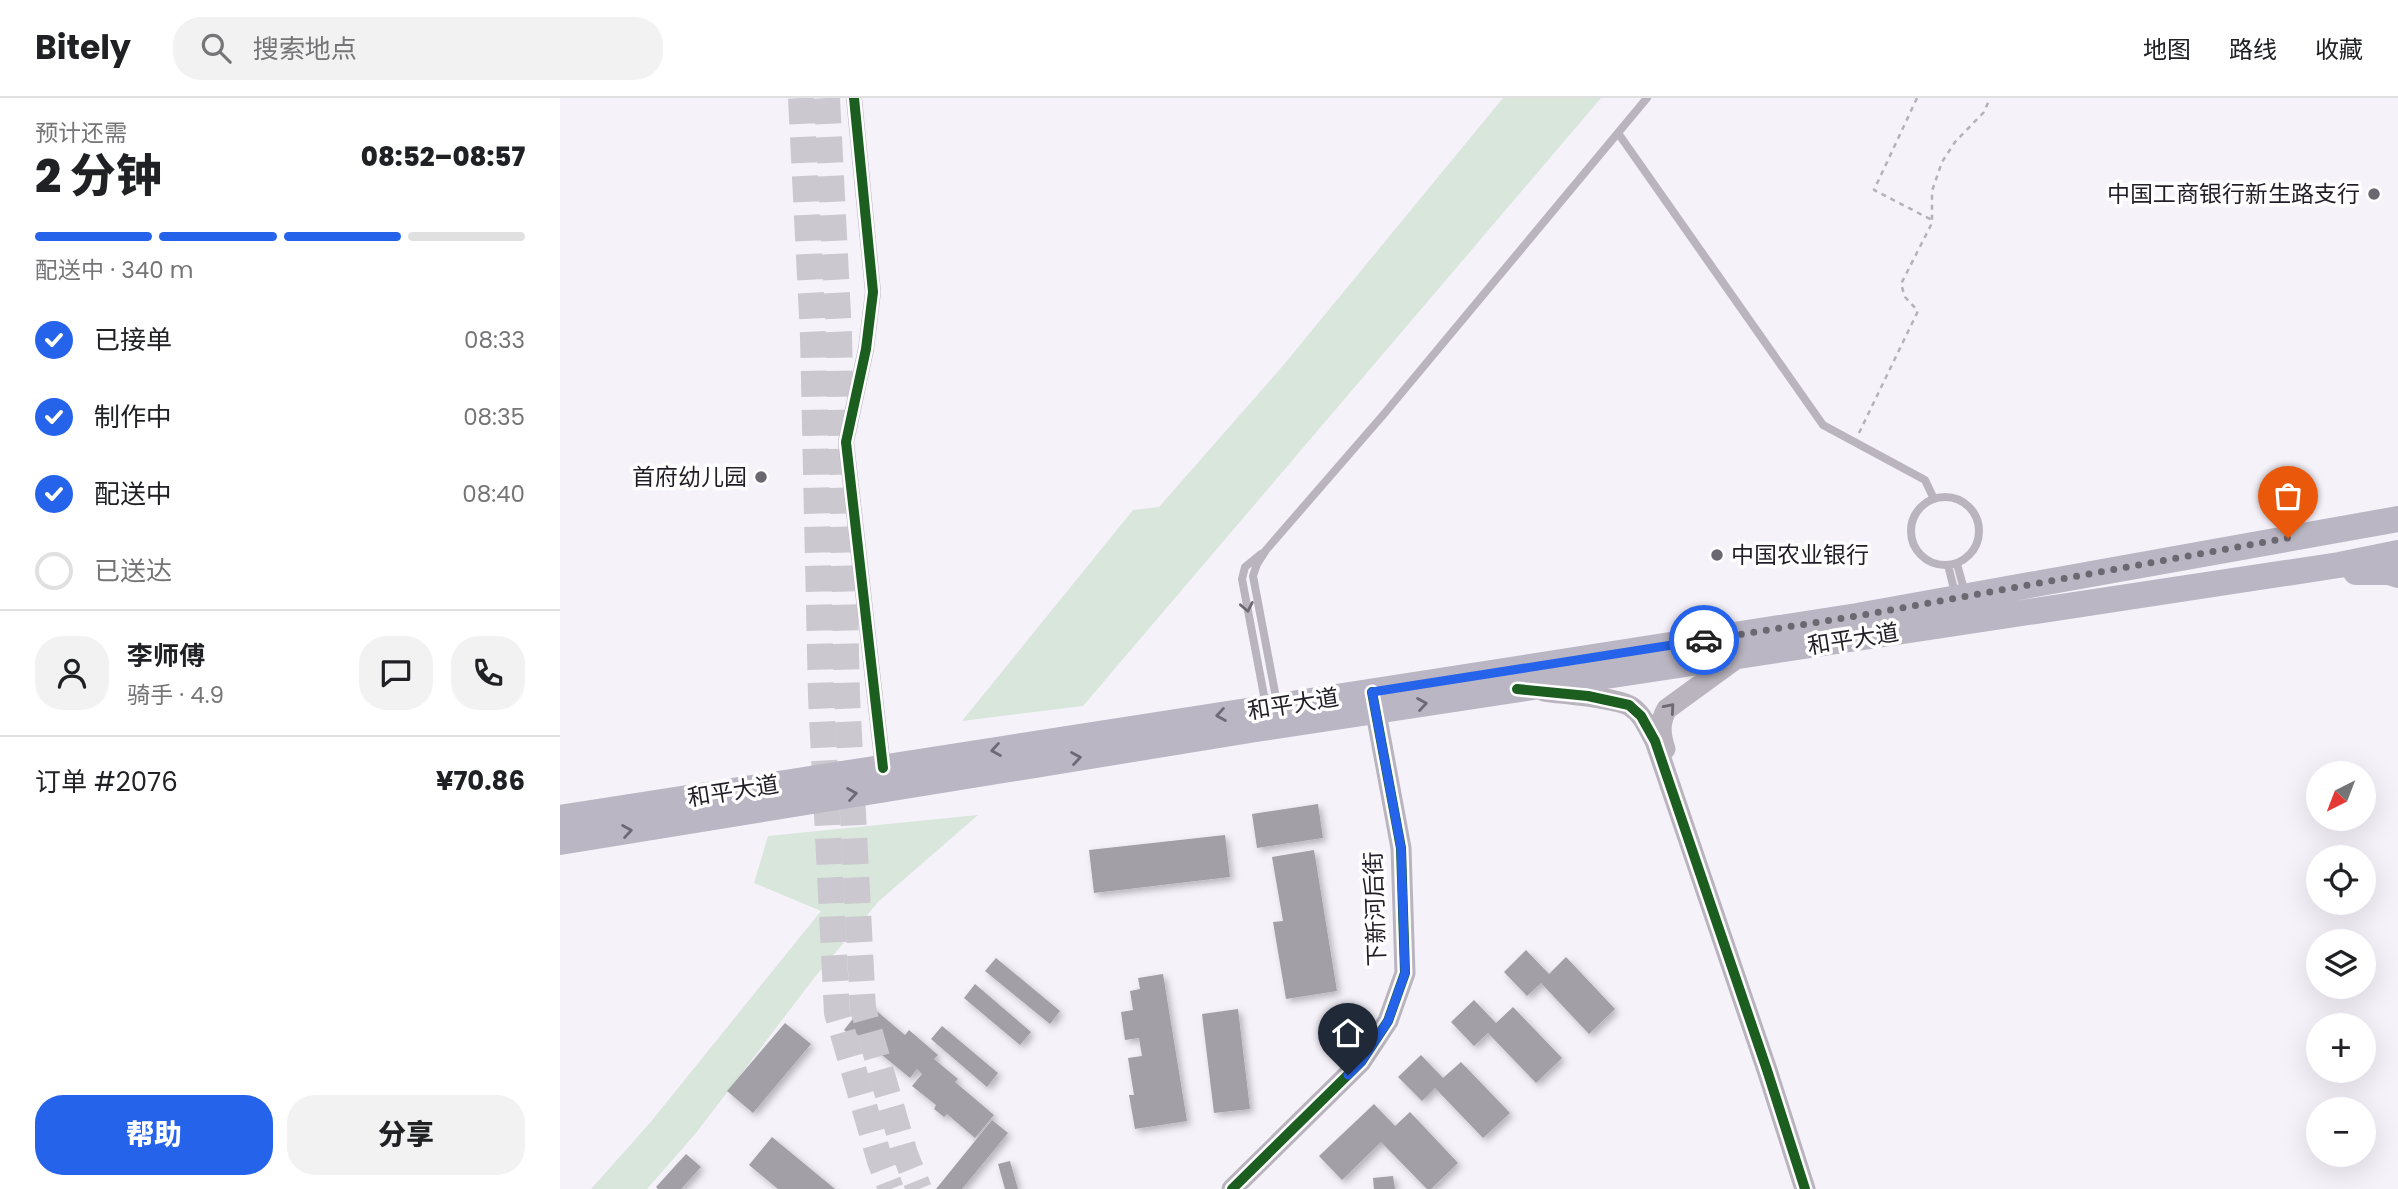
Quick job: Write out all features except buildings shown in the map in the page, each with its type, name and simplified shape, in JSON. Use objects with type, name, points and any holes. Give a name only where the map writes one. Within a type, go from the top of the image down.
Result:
[{"type":"main road","name":"和平大道","points":[[560,842],[2398,519]]},
{"type":"main road","name":"和平大道","points":[[560,818],[1272,707],[1517,690],[2339,565],[2398,553]]},
{"type":"main road","points":[[2339,565],[2349,572],[2367,570],[2398,575]]},
{"type":"street","points":[[853,98],[873,292],[866,349],[846,442],[883,768]]},
{"type":"street","points":[[1740,656],[1667,709],[1661,720],[1661,738],[1812,1189]]},
{"type":"street","points":[[1517,690],[1588,696],[1629,705],[1641,716],[1655,741],[1805,1189]]},
{"type":"street","name":"下新河后街","points":[[1232,1189],[1361,1062],[1388,1021],[1405,973],[1401,848],[1373,701]]},
{"type":"lane","points":[[1272,707],[1253,576],[1266,550],[1384,414],[1647,98]]},
{"type":"lane","points":[[1618,133],[1823,425],[1926,480],[1934,499]]},
{"type":"lane","points":[[1934,499],[1960,500],[1968,505],[1978,520],[1976,546],[1971,554],[1952,564],[1931,562],[1923,557],[1913,542],[1914,516],[1934,499]]},
{"type":"lane","points":[[1952,564],[1961,596]]},
{"type":"path","points":[[1917,98],[1874,190],[1932,220]]},
{"type":"path","points":[[1854,442],[1918,311],[1905,297],[1901,284],[1932,220],[1932,191],[1942,162],[1955,142],[1984,112],[1990,98]]},
{"type":"shaded area","points":[[1503,98],[1601,98],[1083,706],[962,721],[1133,510],[1159,507],[1281,368]]},
{"type":"shaded area","points":[[978,815],[879,901],[814,978],[696,1133],[647,1189],[591,1189],[649,1124],[821,911],[754,883],[768,836]]},
{"type":"tunnel","points":[[801,98],[813,336],[821,697],[837,1013],[880,1161],[891,1189]]},
{"type":"tunnel","points":[[827,98],[839,335],[847,696],[863,1009],[905,1154],[919,1189]]},
{"type":"cycle path","points":[[854,98],[873,292],[866,349],[846,442],[883,768]]},
{"type":"cycle path","points":[[1517,689],[1588,696],[1629,705],[1641,716],[1655,741],[1805,1189]]},
{"type":"cycle path","points":[[1232,1189],[1361,1062],[1388,1021],[1405,973],[1401,848],[1372,692]]},
{"type":"way so far","points":[[1704,640],[1857,616],[2288,538]]},
{"type":"place","name":"中国工商银行新生路支行","points":[[2374,194]]},
{"type":"place","name":"首府幼儿园","points":[[761,477]]},
{"type":"place","name":"中国农业银行","points":[[1717,555]]},
{"type":"route","points":[[1348,1075],[1361,1062],[1388,1021],[1405,973],[1401,848],[1372,692],[1704,640]]}]
